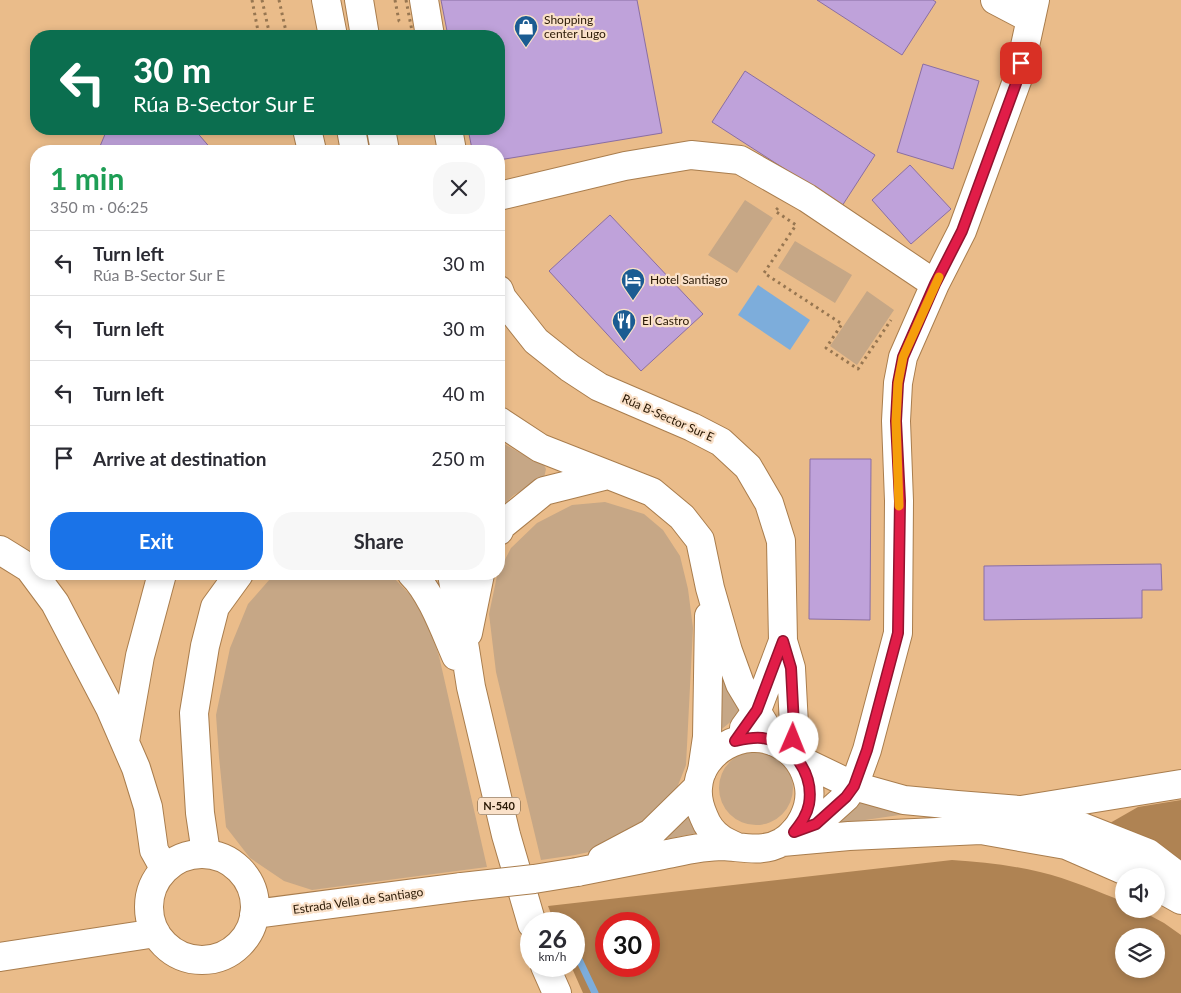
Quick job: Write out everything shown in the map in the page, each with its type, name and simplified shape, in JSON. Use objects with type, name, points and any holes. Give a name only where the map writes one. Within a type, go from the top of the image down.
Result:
[{"type":"main road","points":[[326,0],[332,30]]},
{"type":"main road","points":[[359,0],[364,30]]},
{"type":"main road","points":[[424,0],[429,30]]},
{"type":"main road","points":[[710,588],[707,737],[700,779],[699,806],[706,824],[719,838],[737,847],[767,848],[816,824],[846,797],[854,786],[867,750],[898,633],[900,501],[896,421],[898,383],[903,357],[935,284],[962,231],[1018,78],[1033,10],[995,0]]},
{"type":"main road","points":[[505,194],[625,166],[691,155],[740,160],[807,198],[935,284]]},
{"type":"main road","name":"Rúa B-Sector Sur E","points":[[505,302],[536,341],[570,368],[599,387],[692,426],[721,442],[748,467],[769,503],[780,541],[783,641],[791,668],[794,726],[788,751]]},
{"type":"main road","points":[[505,425],[540,448],[652,492],[682,517],[700,540],[710,588],[728,651],[740,684],[757,710],[806,773],[810,788],[809,804],[804,819],[788,837]]},
{"type":"main road","points":[[505,523],[544,491],[608,475]]},
{"type":"main road","points":[[0,550],[30,569]]},
{"type":"main road","points":[[38,580],[55,603],[110,708],[125,741],[136,768],[148,807],[154,850],[164,868]]},
{"type":"main road","points":[[125,741],[140,656],[160,580]]},
{"type":"main road","points":[[206,853],[200,812],[194,713],[205,646],[215,607],[235,580]]},
{"type":"main road","points":[[418,580],[432,601],[470,687]]},
{"type":"main road","name":"N-540","points":[[453,580],[470,687],[506,835],[528,912]]},
{"type":"main road","points":[[465,649],[479,580]]},
{"type":"main road","name":"Rúa B-Sector Sur E","points":[[735,741],[757,710],[783,641]]},
{"type":"main road","points":[[577,872],[651,833],[700,779],[710,758],[721,748],[735,741],[748,738],[762,738],[854,786],[904,800],[1019,810],[1058,817],[1148,853],[1181,878]]},
{"type":"main road","points":[[828,773],[846,766],[867,750]]},
{"type":"main road","points":[[849,836],[914,823],[995,821],[1019,810],[1181,784]]},
{"type":"main road","points":[[788,837],[981,830],[1066,845],[1119,868]]},
{"type":"main road","name":"Estrada Vella de Santiago","points":[[254,914],[534,879],[709,846],[737,847]]},
{"type":"main road","points":[[206,853],[222,857],[236,866],[247,878],[254,893],[255,909],[252,925],[244,940],[233,950],[219,957],[204,960],[188,958],[174,952],[162,942],[153,929],[149,914],[149,899],[154,882],[164,868],[177,859],[191,854],[206,853]]},
{"type":"main road","points":[[1165,891],[1181,900]]},
{"type":"main road","points":[[0,957],[156,933]]},
{"type":"main road","points":[[550,977],[557,993]]},
{"type":"path","points":[[252,0],[258,30]]},
{"type":"path","points":[[262,0],[269,30]]},
{"type":"path","points":[[279,0],[286,30]]},
{"type":"path","points":[[406,0],[412,30]]},
{"type":"path","points":[[790,189],[775,211],[796,225],[764,273],[842,324],[826,348],[858,369],[891,320]]},
{"type":"shaded area","points":[[745,200],[773,218],[737,273],[708,255]]},
{"type":"shaded area","points":[[795,241],[852,275],[835,303],[778,268]]},
{"type":"shaded area","points":[[867,291],[894,310],[857,365],[830,346]]},
{"type":"shaded area","points":[[505,444],[522,454],[542,461],[546,469],[544,478],[514,495],[505,503]]},
{"type":"shaded area","points":[[605,502],[644,514],[663,530],[680,556],[688,589],[693,628],[686,765],[675,793],[646,821],[603,849],[541,860],[496,672],[489,614],[496,580],[505,580],[505,560],[511,548],[537,523],[572,505]]},
{"type":"shaded area","points":[[269,580],[396,580],[424,609],[439,656],[487,867],[312,890],[284,881],[250,858],[226,827],[216,715],[230,648],[248,604]]},
{"type":"shaded area","points":[[720,670],[745,710],[717,733]]},
{"type":"shaded area","points":[[756,751],[777,757],[787,767],[793,788],[787,809],[777,819],[756,825],[735,819],[725,809],[719,788],[725,767],[735,757]]},
{"type":"shaded area","points":[[856,798],[913,813],[831,825]]},
{"type":"shaded area","points":[[1181,800],[1181,876],[1089,835],[1138,807]]},
{"type":"shaded area","points":[[692,810],[703,832],[665,839]]},
{"type":"shaded area","points":[[952,860],[996,864],[1051,875],[1115,899],[1115,918],[1155,918],[1164,923],[1181,935],[1181,993],[583,993],[576,977],[585,977],[585,912],[550,912],[548,906]]},
{"type":"water","points":[[758,285],[810,320],[790,350],[738,315]]},
{"type":"building","points":[[441,0],[637,0],[662,133],[505,159],[505,145],[471,145],[469,135],[505,135],[505,30],[447,30]]},
{"type":"building","points":[[817,0],[933,0],[936,2],[902,55]]},
{"type":"building","points":[[923,64],[979,81],[953,169],[897,152]]},
{"type":"building","points":[[745,71],[875,155],[842,206],[712,122]]},
{"type":"building","points":[[105,135],[199,135],[208,145],[101,145]]},
{"type":"building","points":[[910,165],[951,209],[911,244],[872,200]]},
{"type":"building","name":"Hotel Santiago","points":[[610,215],[703,314],[641,371],[549,271]]},
{"type":"building","points":[[810,459],[871,459],[870,620],[809,619]]},
{"type":"building","points":[[1161,564],[1162,590],[1142,590],[1142,618],[984,620],[984,566]]},
{"type":"waterway","points":[[585,972],[595,993]]},
{"type":"slow traffic","points":[[899,506],[896,421],[898,383],[903,357],[939,277]]},
{"type":"place","name":"Shopping center Lugo","points":[[526,48]]},
{"type":"place","name":"Hotel Santiago","points":[[633,301]]},
{"type":"place","name":"El Castro","points":[[624,342]]},
{"type":"route","points":[[793,739],[791,668],[783,641],[757,710],[735,741],[748,738],[762,738],[784,746],[798,760],[806,773],[810,788],[809,804],[804,819],[794,832],[816,824],[846,797],[854,786],[867,750],[898,633],[900,501],[896,421],[898,383],[903,357],[935,284],[962,231],[1018,78],[1021,63]]}]
